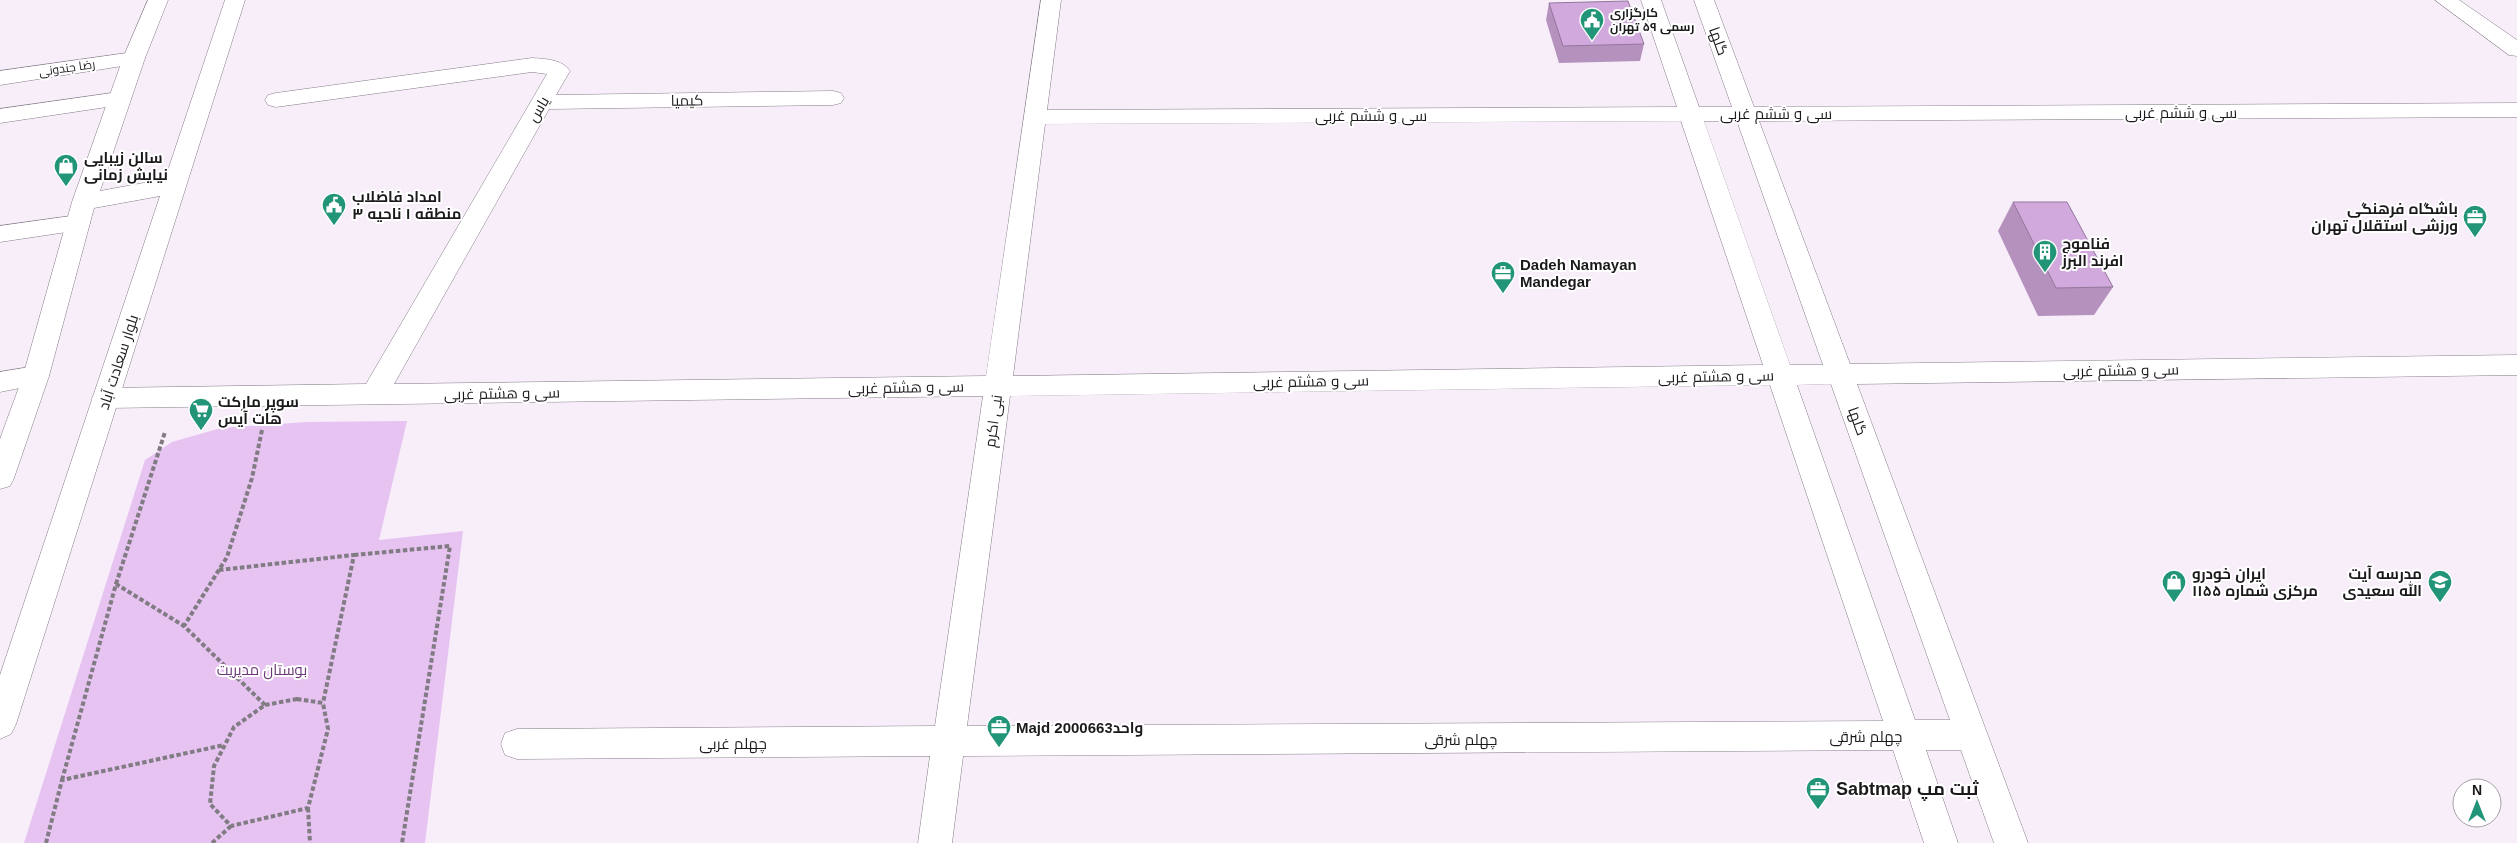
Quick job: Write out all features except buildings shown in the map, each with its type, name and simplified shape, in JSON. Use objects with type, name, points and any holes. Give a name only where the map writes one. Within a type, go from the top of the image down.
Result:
[{"type":"street","points":[[0,478],[36,376],[81,212],[119,99],[158,0]]},
{"type":"street","name":"بلوار سعادت آباد","points":[[0,724],[235,0]]},
{"type":"street","name":"نبی اکرم","points":[[935,843],[1051,0]]},
{"type":"street","points":[[1651,0],[1941,843]]},
{"type":"street","name":"گلها","points":[[1704,0],[2011,843]]},
{"type":"street","points":[[2444,0],[2517,50]]},
{"type":"street","name":"رضا جندونی","points":[[0,78],[134,58]]},
{"type":"street","name":"یاس","points":[[276,100],[532,65],[548,66],[559,71],[374,395]]},
{"type":"street","name":"کیمیا","points":[[542,102],[833,98]]},
{"type":"street","points":[[0,116],[119,99]]},
{"type":"street","name":"سی و ششم غربی","points":[[1034,117],[2517,110]]},
{"type":"street","points":[[0,234],[175,185]]},
{"type":"street","name":"سی و هشتم غربی","points":[[106,398],[2517,365]]},
{"type":"street","points":[[0,382],[36,376]]},
{"type":"street","name":"چهلم شرقی","points":[[949,742],[1972,735]]},
{"type":"street","name":"چهلم غربی","points":[[517,744],[949,742]]},
{"type":"path","points":[[184,626],[227,557],[252,478],[268,396]]},
{"type":"path","points":[[46,843],[116,584],[177,397]]},
{"type":"path","points":[[219,570],[450,546],[402,843]]},
{"type":"path","points":[[310,843],[308,808],[328,729],[323,703],[354,555]]},
{"type":"path","points":[[116,584],[184,626],[265,705]]},
{"type":"path","points":[[231,826],[210,804],[214,766],[234,727],[265,705],[297,699],[323,703]]},
{"type":"path","points":[[62,780],[225,745]]},
{"type":"path","points":[[212,843],[231,826],[308,808]]},
{"type":"green space","name":"بوستان مدیریت","points":[[407,421],[379,540],[463,531],[425,843],[24,843],[145,460],[172,442],[221,428],[306,422]]},
{"type":"place","name":"کارگزاری رسمی ۵۹ تهران","points":[[1592,41]]},
{"type":"place","name":"سالن زیبایی نیایش زمانی","points":[[66,187]]},
{"type":"place","name":"امداد فاضلاب منطقه ۱ ناحیه ۳","points":[[334,226]]},
{"type":"place","name":"باشگاه فرهنگی ورزشی استقلال تهران","points":[[2475,238]]},
{"type":"place","name":"فناموج افرند البرز","points":[[2045,273]]},
{"type":"place","name":"Dadeh Namayan Mandegar","points":[[1503,294]]},
{"type":"place","name":"سوپر مارکت هات آیس","points":[[201,431]]},
{"type":"place","name":"ایران خودرو مرکزی شماره ۱۱۵۵","points":[[2174,603]]},
{"type":"place","name":"مدرسه آیت الله سعیدی","points":[[2440,603]]},
{"type":"place","name":"Majd واحد2000663","points":[[999,748]]},
{"type":"place","name":"Sabtmap ثبت مپ","points":[[1818,810]]}]
